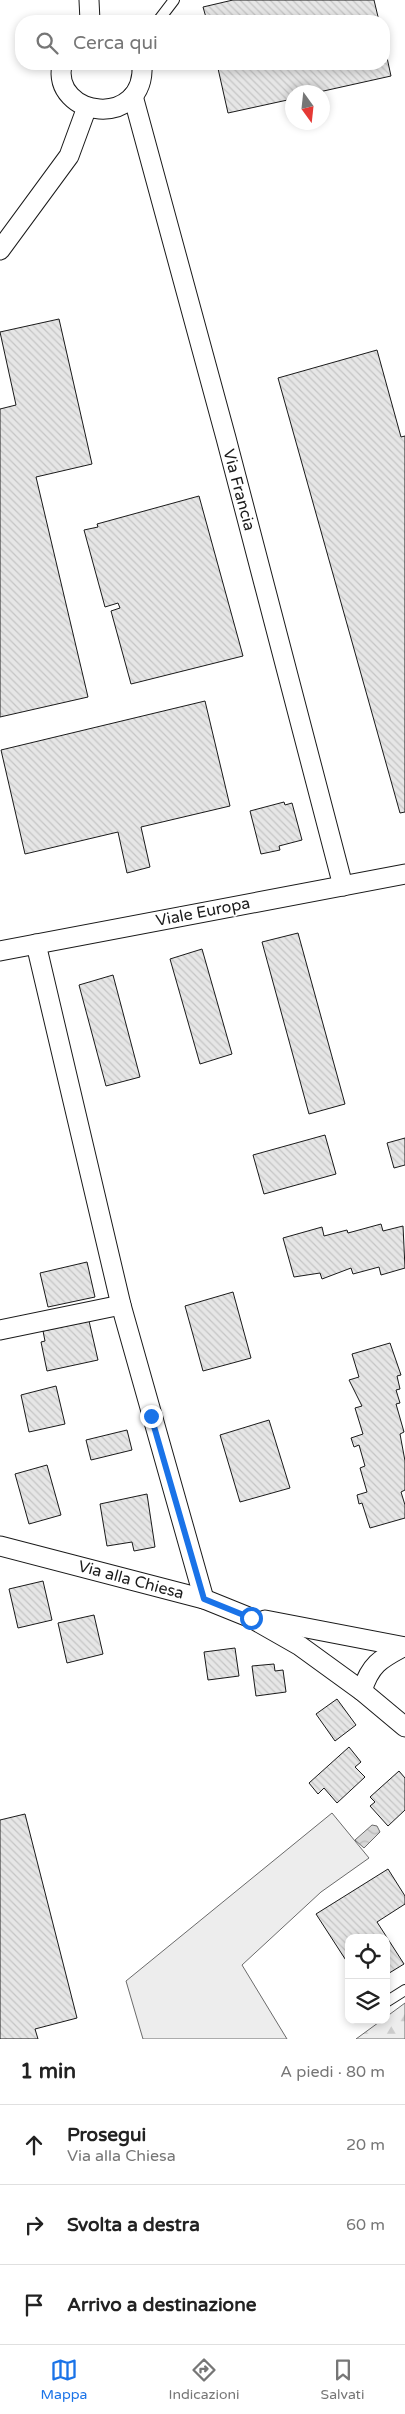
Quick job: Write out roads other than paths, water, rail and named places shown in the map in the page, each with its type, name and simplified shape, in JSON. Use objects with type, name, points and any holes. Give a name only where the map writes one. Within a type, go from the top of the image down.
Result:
[{"type":"street","points":[[89,0],[90,15]]},
{"type":"street","points":[[62,70],[63,80],[68,92],[76,101],[87,107],[99,110],[112,109],[123,104],[133,96],[139,85],[141,70]]},
{"type":"street","name":"Via Francia","points":[[133,96],[226,438],[342,886]]},
{"type":"street","points":[[0,250],[69,156],[87,107]]},
{"type":"street","name":"Viale Europa","points":[[0,951],[405,874]]},
{"type":"street","points":[[36,944],[121,1305],[204,1599]]},
{"type":"street","points":[[0,1330],[121,1305]]},
{"type":"street","name":"Via alla Chiesa","points":[[0,1546],[204,1599],[251,1618],[300,1646],[362,1691],[405,1727]]},
{"type":"street","points":[[251,1618],[404,1647]]},
{"type":"street","points":[[362,1691],[366,1676],[374,1665],[404,1647]]},
{"type":"lane","points":[[163,15],[174,0]]},
{"type":"lane","points":[[390,1999],[405,1990]]},
{"type":"water","points":[[372,1825],[377,1826],[380,1832],[364,1848],[355,1840]]}]
